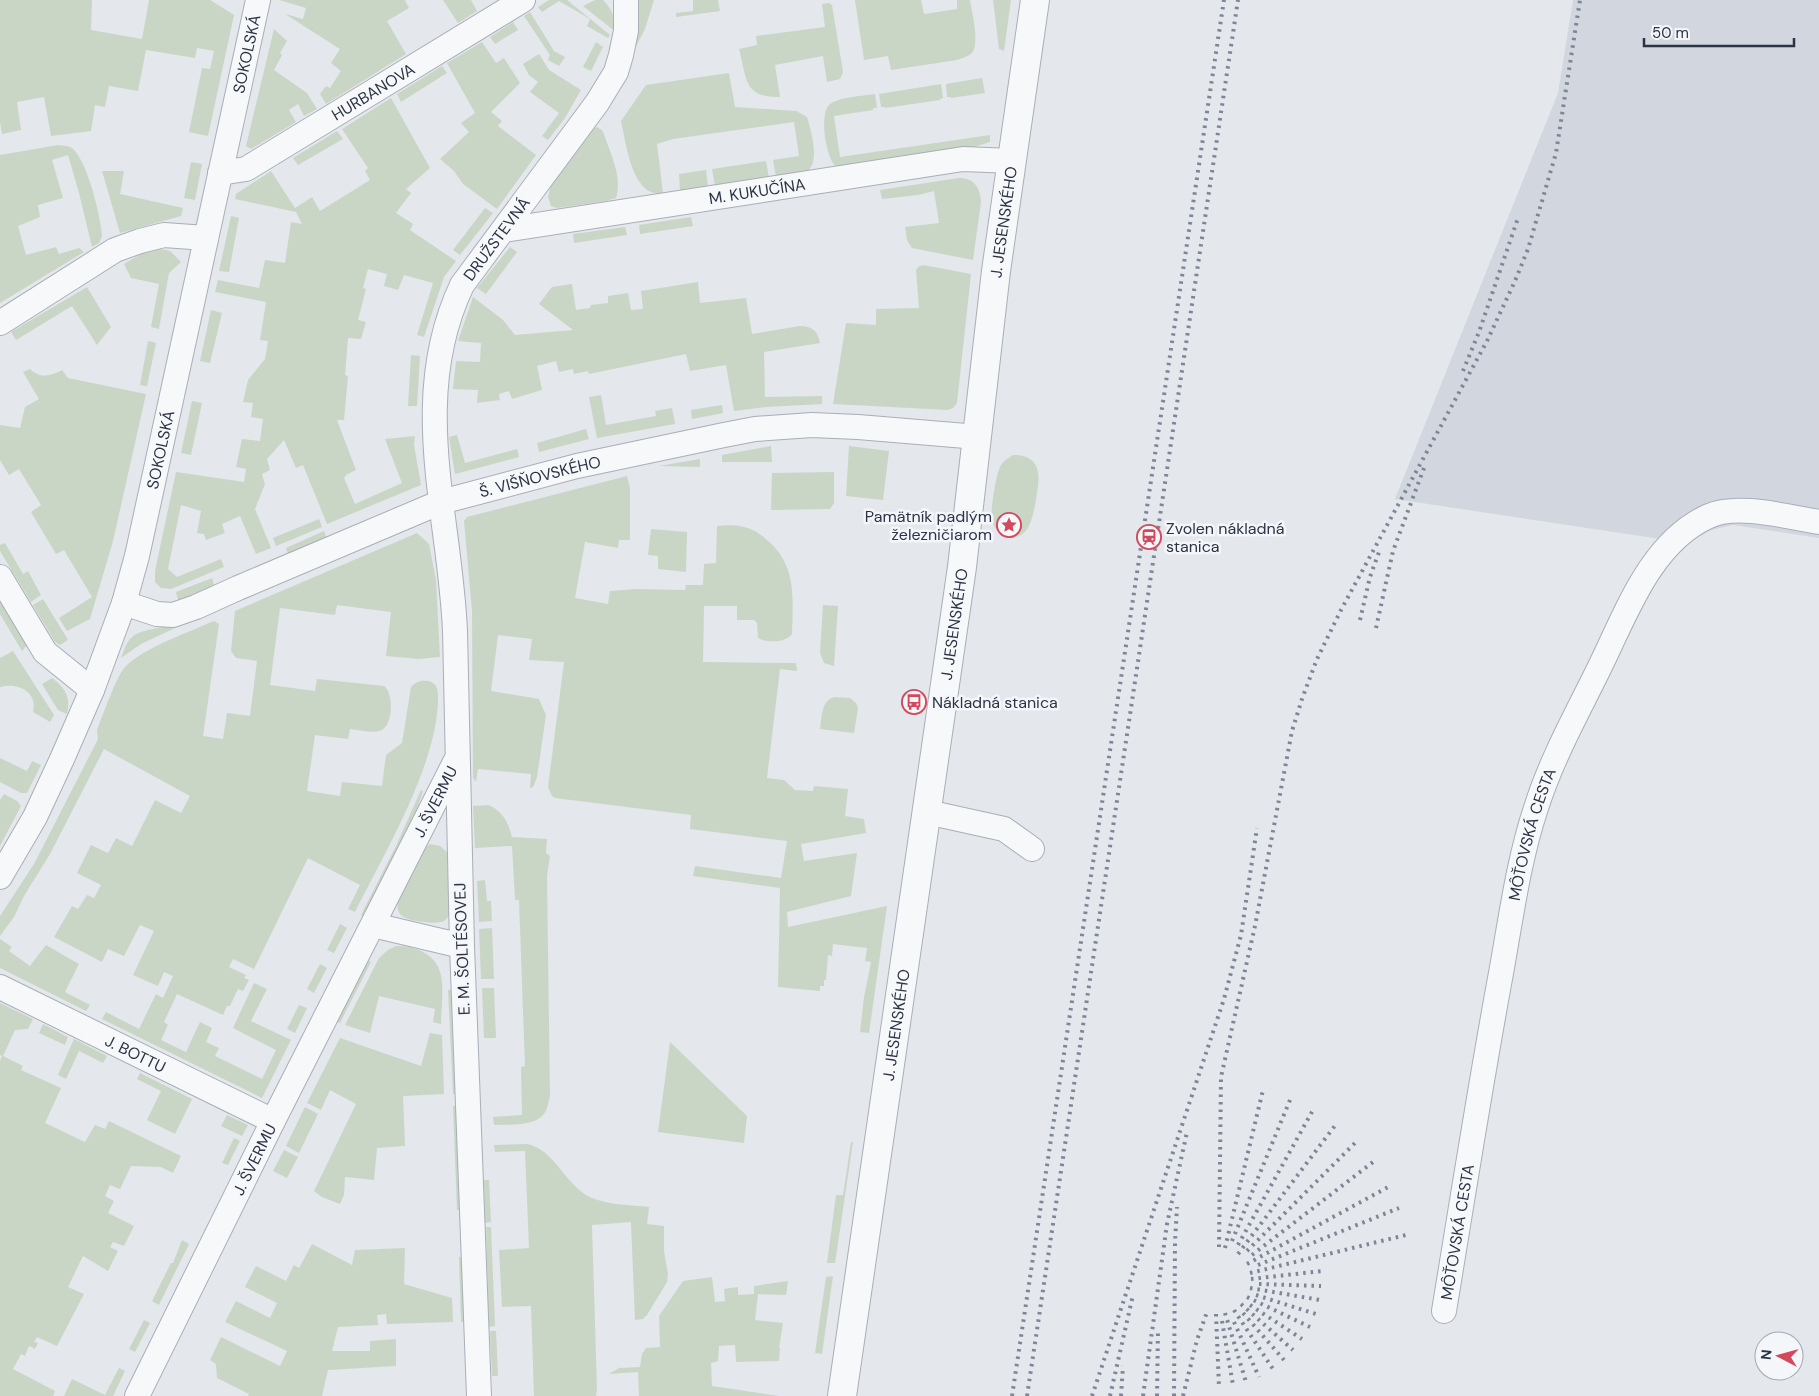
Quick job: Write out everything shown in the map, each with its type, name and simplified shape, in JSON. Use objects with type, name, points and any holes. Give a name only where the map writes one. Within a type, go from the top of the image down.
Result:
[{"type":"street","name":"SOKOLSKÁ","points":[[0,878],[34,818],[92,690],[124,603],[148,507],[258,0]]},
{"type":"street","name":"HURBANOVA","points":[[220,173],[246,168],[523,0]]},
{"type":"street","name":"J. JESENSKÉHO","points":[[842,1396],[962,567],[996,271],[1035,0]]},
{"type":"street","name":"DRUŽSTEVNÁ","points":[[441,502],[434,414],[443,334],[450,312],[462,286],[600,99],[612,78],[623,49],[626,31],[621,4]]},
{"type":"street","name":"M. KUKUČÍNA","points":[[504,230],[963,159],[1012,162]]},
{"type":"street","points":[[0,323],[115,250],[164,235],[206,238]]},
{"type":"street","name":"Š. VIŠŇOVSKÉHO","points":[[124,603],[157,614],[173,615],[196,607],[441,502],[576,466],[755,429],[788,426],[843,426],[978,437]]},
{"type":"street","name":"E. M. ŠOLTÉSOVEJ","points":[[441,502],[454,593],[462,946],[479,1396]]},
{"type":"street","name":"MÔŤOVSKÁ CESTA","points":[[1444,1311],[1483,1072],[1514,901],[1529,830],[1555,758],[1633,600],[1653,565],[1673,540],[1702,520],[1729,510],[1819,522]]},
{"type":"street","points":[[0,577],[45,652],[92,690]]},
{"type":"street","name":"J. ŠVERMU","points":[[137,1396],[272,1121],[457,758]]},
{"type":"street","points":[[927,812],[1004,829],[1032,849]]},
{"type":"street","points":[[372,925],[462,946]]},
{"type":"street","name":"J. BOTTU","points":[[0,987],[272,1121]]},
{"type":"shaded area","points":[[1573,0],[1819,0],[1819,538],[1733,525],[1711,530],[1687,543],[1395,499],[1558,93]]},
{"type":"green space","points":[[0,0],[92,0],[91,30],[142,39],[149,0],[210,0],[234,15],[208,136],[189,132],[202,68],[210,69],[214,51],[197,48],[195,58],[146,50],[138,91],[109,86],[105,107],[95,105],[91,131],[51,136],[44,97],[17,102],[21,130],[2,134],[0,122]]},
{"type":"green space","points":[[279,0],[405,0],[409,8],[387,21],[406,54],[326,104],[320,94],[326,86],[330,88],[341,71],[331,63],[340,49],[285,14],[303,19],[306,8]]},
{"type":"green space","points":[[443,0],[471,0],[477,11],[458,23]]},
{"type":"green space","points":[[549,0],[567,0],[610,35],[608,38],[587,26],[590,19],[559,1],[542,12],[538,7]]},
{"type":"green space","points":[[595,0],[603,0],[609,7],[617,33],[583,6]]},
{"type":"green space","points":[[637,0],[654,0],[645,29],[633,52]]},
{"type":"green space","points":[[693,0],[718,0],[720,11],[676,17],[676,13],[693,11]]},
{"type":"green space","points":[[855,0],[921,0],[924,14],[957,9],[957,0],[970,0],[975,28],[975,42],[972,53],[957,60],[891,70],[888,56],[864,60]]},
{"type":"green space","points":[[993,0],[1011,0],[1004,51],[999,49]]},
{"type":"green space","points":[[829,3],[832,5],[843,72],[840,79],[827,82],[823,56],[775,65],[780,97],[759,94],[753,90],[746,77],[739,49],[757,45],[756,36],[825,27],[822,4]]},
{"type":"green space","points":[[530,12],[554,51],[565,57],[559,66],[548,60],[550,55],[524,16]]},
{"type":"green space","points":[[513,22],[518,30],[495,44],[490,37]]},
{"type":"green space","points":[[274,29],[287,41],[274,70],[307,93],[317,109],[304,116],[298,104],[289,110],[296,122],[251,149],[246,146]]},
{"type":"green space","points":[[482,42],[496,63],[504,58],[520,83],[491,112],[502,121],[498,126],[536,155],[497,209],[463,184],[454,171],[440,159],[469,132],[461,123],[475,113],[447,63]]},
{"type":"green space","points":[[596,42],[603,47],[591,71],[583,67]]},
{"type":"green space","points":[[539,54],[549,70],[581,90],[565,118],[548,140],[542,136],[559,113],[530,92],[538,82],[529,75],[523,64]]},
{"type":"green space","points":[[442,66],[447,73],[401,102],[397,94]]},
{"type":"green space","points":[[729,73],[735,107],[796,111],[807,117],[814,148],[813,163],[809,169],[801,174],[776,177],[773,160],[799,156],[794,122],[673,139],[657,144],[663,193],[652,192],[644,187],[632,167],[621,121],[646,85]]},
{"type":"green space","points":[[982,78],[985,93],[947,97],[946,84]]},
{"type":"green space","points":[[941,84],[943,98],[940,100],[881,107],[879,94]]},
{"type":"green space","points":[[875,94],[877,108],[834,116],[840,157],[990,135],[990,142],[967,149],[837,167],[830,156],[825,137],[824,118],[826,110],[829,105],[838,100]]},
{"type":"green space","points":[[391,98],[430,168],[406,189],[411,193],[396,213],[413,224],[410,230],[456,261],[444,277],[424,337],[417,335],[433,283],[404,275],[398,290],[384,286],[387,274],[368,269],[363,288],[366,289],[358,320],[366,322],[361,339],[348,338],[345,375],[348,376],[344,420],[337,420],[356,470],[344,478],[355,504],[402,483],[385,439],[415,436],[414,445],[421,485],[327,524],[303,465],[296,468],[284,440],[267,459],[270,470],[262,474],[265,484],[255,509],[271,548],[256,554],[240,516],[222,524],[225,533],[206,540],[204,534],[197,533],[201,511],[181,505],[168,569],[177,577],[221,559],[224,567],[171,589],[161,588],[155,582],[155,571],[176,472],[244,482],[246,469],[236,467],[242,439],[260,441],[263,419],[251,417],[253,403],[243,402],[248,380],[265,359],[268,341],[260,340],[266,302],[215,292],[218,280],[259,288],[265,260],[285,263],[291,222],[302,224],[296,212],[235,199],[236,194],[271,171],[295,208],[312,197],[320,211],[370,180],[365,171],[368,168],[342,129]]},
{"type":"green space","points":[[597,127],[604,134],[615,166],[618,182],[616,198],[557,208],[551,206],[548,197],[551,185],[592,129]]},
{"type":"green space","points":[[337,131],[343,139],[298,165],[293,158]]},
{"type":"green space","points":[[58,145],[73,149],[84,166],[96,204],[102,237],[99,243],[92,247],[68,155],[52,160],[63,198],[38,205],[40,217],[18,226],[26,255],[56,247],[59,254],[79,248],[84,252],[0,303],[0,155]]},
{"type":"green space","points":[[766,161],[769,178],[715,186],[712,169]]},
{"type":"green space","points":[[191,162],[202,164],[195,200],[184,198]]},
{"type":"green space","points":[[706,170],[708,187],[680,191],[679,174]]},
{"type":"green space","points":[[102,171],[124,171],[120,194],[183,208],[181,216],[120,233]]},
{"type":"green space","points":[[964,178],[975,184],[978,188],[981,202],[973,260],[912,248],[907,240],[905,227],[939,223],[934,191],[918,195],[882,199],[880,190]]},
{"type":"green space","points":[[485,208],[493,213],[460,255],[453,250]]},
{"type":"green space","points":[[231,216],[239,218],[229,272],[219,271]]},
{"type":"green space","points":[[691,217],[693,226],[640,234],[639,225]]},
{"type":"green space","points":[[625,227],[627,235],[574,243],[573,234]]},
{"type":"green space","points":[[510,247],[517,252],[486,294],[477,288]]},
{"type":"green space","points":[[156,248],[170,251],[181,262],[169,273],[159,329],[151,327],[159,284],[131,278],[124,264]]},
{"type":"green space","points":[[923,265],[971,274],[957,403],[948,410],[833,404],[846,323],[876,325],[876,309],[919,308],[916,270]]},
{"type":"green space","points":[[698,282],[700,303],[746,298],[752,334],[800,326],[814,330],[818,335],[820,343],[764,352],[765,397],[822,396],[822,404],[734,411],[726,365],[690,371],[686,354],[589,374],[588,371],[574,374],[573,369],[559,372],[556,361],[537,366],[542,390],[512,399],[509,391],[499,394],[500,400],[477,403],[478,390],[453,389],[456,361],[480,362],[481,343],[458,341],[473,297],[503,320],[515,335],[573,330],[539,304],[552,287],[572,284],[576,310],[590,308],[591,305],[608,303],[608,296],[628,293],[631,310],[643,309],[641,291]]},
{"type":"green space","points":[[87,287],[111,327],[97,345],[72,306],[16,340],[11,332]]},
{"type":"green space","points":[[211,310],[222,313],[210,363],[200,361]]},
{"type":"green space","points":[[148,341],[156,343],[147,386],[140,385]]},
{"type":"green space","points":[[411,355],[420,356],[417,406],[408,406]]},
{"type":"green space","points":[[30,369],[46,376],[62,370],[68,378],[146,394],[113,541],[90,619],[67,631],[59,618],[92,597],[64,550],[56,554],[31,512],[41,505],[19,469],[9,475],[0,460],[0,425],[20,428],[25,407],[39,399],[23,372]]},
{"type":"green space","points":[[601,395],[606,425],[656,416],[655,411],[672,408],[675,424],[597,438],[589,397]]},
{"type":"green space","points":[[192,401],[202,403],[191,455],[181,453]]},
{"type":"green space","points":[[722,405],[723,413],[692,419],[691,410]]},
{"type":"green space","points":[[586,429],[589,439],[539,452],[537,443]]},
{"type":"green space","points":[[457,435],[465,463],[517,449],[519,457],[455,474],[449,437]]},
{"type":"green space","points":[[771,446],[772,462],[722,462],[722,455]]},
{"type":"green space","points":[[849,446],[889,451],[883,500],[846,496]]},
{"type":"green space","points":[[1013,455],[1023,456],[1035,463],[1038,483],[1033,513],[1028,527],[1019,536],[1012,537],[1004,535],[995,528],[992,521],[992,509],[999,469]]},
{"type":"green space","points":[[700,459],[700,467],[659,466]]},
{"type":"green space","points":[[834,472],[834,503],[830,509],[771,510],[772,473]]},
{"type":"green space","points":[[627,476],[630,488],[630,540],[619,540],[618,548],[585,542],[575,598],[608,604],[610,591],[637,589],[685,590],[686,585],[703,585],[704,564],[716,563],[717,526],[738,526],[756,532],[777,550],[784,560],[791,583],[793,608],[792,634],[781,641],[762,640],[758,638],[757,623],[754,620],[737,620],[737,606],[704,606],[703,662],[796,663],[797,671],[780,669],[767,778],[784,780],[795,790],[813,791],[814,786],[848,789],[845,816],[864,819],[866,833],[801,844],[804,861],[857,853],[851,896],[787,912],[788,927],[887,906],[869,1033],[860,1032],[871,962],[865,961],[867,948],[833,944],[832,956],[828,955],[826,980],[824,980],[824,986],[820,986],[820,991],[778,987],[780,888],[693,876],[695,866],[781,878],[787,841],[690,829],[691,815],[555,798],[552,796],[548,787],[564,662],[529,660],[532,639],[498,635],[491,691],[539,699],[546,715],[537,777],[533,787],[530,788],[531,774],[478,769],[476,782],[473,778],[472,611],[464,521],[467,517]]},
{"type":"green space","points":[[319,519],[322,527],[276,546],[273,538]]},
{"type":"green space","points":[[419,521],[415,527],[236,603],[237,599]]},
{"type":"green space","points":[[651,529],[687,532],[686,572],[658,569],[658,556],[648,555]]},
{"type":"green space","points":[[324,531],[327,539],[289,556],[286,548]]},
{"type":"green space","points":[[417,533],[429,544],[436,580],[440,657],[419,659],[386,656],[391,612],[337,605],[335,615],[280,608],[270,685],[315,691],[317,679],[384,686],[387,690],[391,701],[391,708],[386,727],[382,730],[371,732],[350,729],[348,739],[315,735],[307,791],[340,796],[342,782],[382,786],[386,755],[402,743],[411,687],[423,681],[432,682],[436,686],[438,702],[435,728],[428,755],[407,810],[394,837],[355,912],[348,909],[360,885],[308,858],[254,969],[233,959],[229,967],[246,975],[244,978],[249,980],[243,991],[238,989],[230,1006],[227,1006],[223,1015],[177,994],[164,1022],[168,1025],[161,1040],[186,1052],[200,1022],[212,1028],[206,1042],[219,1048],[215,1056],[262,1079],[276,1050],[233,1028],[254,983],[267,989],[251,1021],[291,1040],[262,1098],[102,1019],[106,1012],[139,1029],[156,994],[163,998],[173,976],[164,972],[158,986],[133,975],[154,931],[140,925],[124,956],[108,949],[102,962],[54,937],[72,906],[78,909],[87,895],[94,898],[101,885],[77,873],[91,845],[108,853],[116,838],[132,846],[155,800],[181,813],[190,796],[104,749],[50,854],[24,896],[14,917],[0,936],[0,916],[34,864],[95,745],[98,739],[97,730],[106,706],[125,667],[143,653],[167,641],[214,621],[219,624],[203,736],[223,739],[227,713],[250,716],[257,661],[236,658],[231,651],[235,611]]},
{"type":"green space","points":[[5,543],[23,574],[28,571],[41,595],[31,602],[0,551],[0,545]]},
{"type":"green space","points":[[212,578],[215,588],[178,600],[176,592]]},
{"type":"green space","points":[[43,599],[68,640],[60,645],[55,642],[33,605]]},
{"type":"green space","points":[[0,600],[27,645],[22,651],[0,614]]},
{"type":"green space","points":[[823,605],[838,606],[834,666],[824,663],[820,653]]},
{"type":"green space","points":[[174,625],[175,628],[141,644],[121,658],[128,641],[136,634],[146,630]]},
{"type":"green space","points":[[13,651],[54,715],[50,722],[33,712],[34,705],[32,699],[25,690],[13,686],[0,687],[0,658]]},
{"type":"green space","points":[[52,678],[66,693],[68,703],[67,714],[58,710],[42,684]]},
{"type":"green space","points":[[835,697],[850,698],[856,703],[858,708],[854,733],[820,729],[825,705],[830,699]]},
{"type":"green space","points":[[0,758],[27,771],[32,761],[41,765],[27,793],[21,793],[0,782]]},
{"type":"green space","points":[[421,790],[423,791],[416,812],[364,917],[361,915],[396,846]]},
{"type":"green space","points":[[4,794],[17,801],[21,806],[0,846],[0,800]]},
{"type":"green space","points":[[488,805],[498,810],[504,818],[512,837],[547,839],[546,853],[550,856],[547,876],[550,1096],[543,1115],[533,1121],[520,1124],[494,1125],[493,1117],[522,1115],[521,1067],[525,1066],[519,900],[515,900],[512,846],[475,848],[473,806]]},
{"type":"green space","points":[[430,844],[440,846],[447,852],[449,915],[445,920],[435,923],[405,918],[398,911],[398,901],[423,849]]},
{"type":"green space","points":[[485,880],[487,901],[491,901],[492,921],[479,922],[477,881]]},
{"type":"green space","points":[[340,924],[347,928],[334,953],[327,950]]},
{"type":"green space","points":[[492,928],[494,979],[481,979],[479,929]]},
{"type":"green space","points":[[0,939],[12,947],[9,951],[30,966],[46,945],[79,964],[65,992],[90,1005],[86,1011],[0,968]]},
{"type":"green space","points":[[396,946],[411,947],[424,953],[435,962],[442,982],[441,1024],[433,1022],[435,1009],[379,996],[370,1033],[345,1025],[379,958]]},
{"type":"green space","points":[[368,961],[371,962],[340,1023],[337,1022]]},
{"type":"green space","points":[[320,964],[327,968],[314,993],[307,989]]},
{"type":"green space","points":[[482,988],[494,988],[496,1038],[484,1038]]},
{"type":"green space","points":[[454,989],[459,1094],[453,1094],[448,990]]},
{"type":"green space","points":[[0,1003],[33,1019],[28,1029],[15,1030],[3,1056],[23,1066],[21,1070],[61,1088],[45,1123],[85,1142],[95,1125],[105,1129],[109,1121],[181,1156],[173,1173],[161,1167],[131,1166],[120,1189],[110,1185],[105,1196],[114,1201],[108,1213],[134,1226],[124,1246],[113,1242],[110,1247],[118,1251],[108,1271],[83,1256],[68,1287],[84,1294],[57,1346],[37,1337],[34,1342],[38,1343],[35,1349],[29,1346],[25,1356],[21,1354],[13,1369],[55,1391],[53,1396],[0,1396],[0,1061],[2,1056],[0,1055]]},
{"type":"green space","points":[[299,1005],[307,1008],[295,1033],[287,1029]]},
{"type":"green space","points":[[43,1024],[68,1037],[65,1045],[39,1033]]},
{"type":"green space","points":[[430,1033],[442,1035],[444,1094],[403,1096],[405,1146],[377,1148],[374,1180],[345,1177],[344,1195],[340,1204],[322,1197],[314,1191],[356,1104],[330,1090],[321,1110],[307,1103],[340,1038],[421,1066]]},
{"type":"green space","points":[[74,1039],[107,1056],[103,1063],[79,1051],[66,1079],[58,1075]]},
{"type":"green space","points":[[670,1042],[747,1116],[744,1143],[658,1132]]},
{"type":"green space","points":[[140,1073],[192,1099],[175,1134],[147,1120],[161,1091],[137,1079]]},
{"type":"green space","points":[[453,1106],[458,1106],[462,1210],[457,1210]]},
{"type":"green space","points":[[305,1107],[318,1114],[299,1153],[286,1146]]},
{"type":"green space","points":[[227,1115],[248,1125],[242,1136],[221,1126]]},
{"type":"green space","points":[[234,1138],[240,1141],[228,1165],[222,1163]]},
{"type":"green space","points":[[851,1142],[853,1142],[835,1263],[827,1263],[836,1195],[843,1195]]},
{"type":"green space","points":[[528,1144],[538,1148],[554,1161],[583,1193],[606,1202],[649,1207],[647,1224],[664,1226],[667,1282],[647,1315],[643,1319],[635,1320],[631,1222],[592,1225],[596,1396],[534,1396],[531,1306],[502,1307],[499,1250],[529,1248],[525,1151],[495,1152],[494,1145]]},
{"type":"green space","points":[[284,1150],[298,1157],[287,1178],[273,1171]]},
{"type":"green space","points":[[484,1180],[489,1180],[491,1222],[485,1223]]},
{"type":"green space","points":[[486,1227],[491,1227],[495,1326],[489,1327]]},
{"type":"green space","points":[[182,1240],[189,1244],[159,1305],[152,1301],[171,1263],[173,1263]]},
{"type":"green space","points":[[312,1244],[352,1265],[355,1250],[405,1248],[404,1284],[452,1298],[453,1322],[387,1324],[386,1314],[377,1315],[378,1325],[338,1327],[332,1351],[370,1351],[370,1341],[396,1339],[396,1366],[328,1370],[322,1396],[248,1396],[249,1394],[217,1378],[216,1364],[210,1360],[221,1337],[280,1366],[287,1351],[225,1322],[236,1301],[270,1318],[277,1303],[245,1287],[256,1266],[286,1281],[294,1265],[299,1268]]},
{"type":"green space","points":[[459,1257],[465,1257],[468,1321],[461,1322]]},
{"type":"green space","points":[[833,1276],[822,1354],[815,1353],[826,1277]]},
{"type":"green space","points":[[712,1277],[715,1302],[725,1301],[724,1289],[738,1287],[738,1295],[754,1294],[754,1286],[788,1281],[786,1295],[758,1294],[755,1320],[783,1323],[779,1361],[736,1362],[735,1345],[719,1346],[718,1361],[711,1363],[712,1386],[779,1396],[639,1396],[638,1372],[609,1374],[619,1368],[640,1367],[642,1354],[646,1348],[660,1347],[659,1316],[683,1281]]},
{"type":"green space","points":[[144,1320],[150,1323],[135,1352],[129,1349]]},
{"type":"green space","points":[[490,1331],[496,1331],[498,1376],[492,1376]]},
{"type":"green space","points":[[119,1368],[125,1371],[113,1396],[64,1396],[72,1379],[105,1395]]},
{"type":"railway","points":[[1012,1396],[1224,0]]},
{"type":"railway","points":[[1027,1396],[1238,0]]},
{"type":"railway","points":[[1219,1247],[1221,1077],[1255,926],[1292,731],[1317,659],[1341,610],[1487,341],[1528,249],[1556,153],[1580,0]]},
{"type":"railway","points":[[1463,371],[1479,332],[1518,218]]},
{"type":"railway","points":[[1376,628],[1393,551],[1424,468]]},
{"type":"railway","points":[[1360,620],[1370,577],[1379,552]]},
{"type":"railway","points":[[1092,1396],[1224,999],[1241,935],[1257,828]]},
{"type":"railway","points":[[1225,1248],[1263,1090]]},
{"type":"railway","points":[[1232,1241],[1290,1100]]},
{"type":"railway","points":[[1238,1245],[1313,1110]]},
{"type":"railway","points":[[1238,1254],[1337,1123]]},
{"type":"railway","points":[[1143,1396],[1167,1224],[1187,1132]]},
{"type":"railway","points":[[1247,1251],[1357,1141]]},
{"type":"railway","points":[[1252,1255],[1373,1162]]},
{"type":"railway","points":[[1247,1264],[1390,1186]]},
{"type":"railway","points":[[1174,1396],[1177,1207]]},
{"type":"railway","points":[[1258,1265],[1399,1208]]},
{"type":"railway","points":[[1250,1273],[1410,1234]]},
{"type":"railway","points":[[1251,1279],[1322,1271]]},
{"type":"railway","points":[[1259,1284],[1321,1286]]},
{"type":"railway","points":[[1250,1288],[1320,1300]]},
{"type":"railway","points":[[1110,1396],[1133,1295]]},
{"type":"railway","points":[[1256,1295],[1316,1314]]},
{"type":"railway","points":[[1247,1297],[1310,1327]]},
{"type":"railway","points":[[1241,1304],[1293,1350]]},
{"type":"railway","points":[[1250,1305],[1302,1339]]},
{"type":"railway","points":[[1234,1310],[1273,1369]]},
{"type":"railway","points":[[1183,1396],[1197,1340],[1207,1312]]},
{"type":"railway","points":[[1225,1313],[1246,1382]]},
{"type":"railway","points":[[1243,1313],[1284,1360]]},
{"type":"railway","points":[[1216,1314],[1219,1387]]},
{"type":"railway","points":[[1222,1321],[1233,1385]]},
{"type":"railway","points":[[1234,1322],[1259,1377]]},
{"type":"railway","points":[[1157,1396],[1158,1330]]},
{"type":"railway","points":[[1121,1396],[1123,1366]]},
{"type":"place","name":"Pamätník padlým železničiarom","points":[[1009,525]]},
{"type":"place","name":"Zvolen nákladná stanica","points":[[1149,537]]},
{"type":"place","name":"Nákladná stanica","points":[[914,702]]}]
